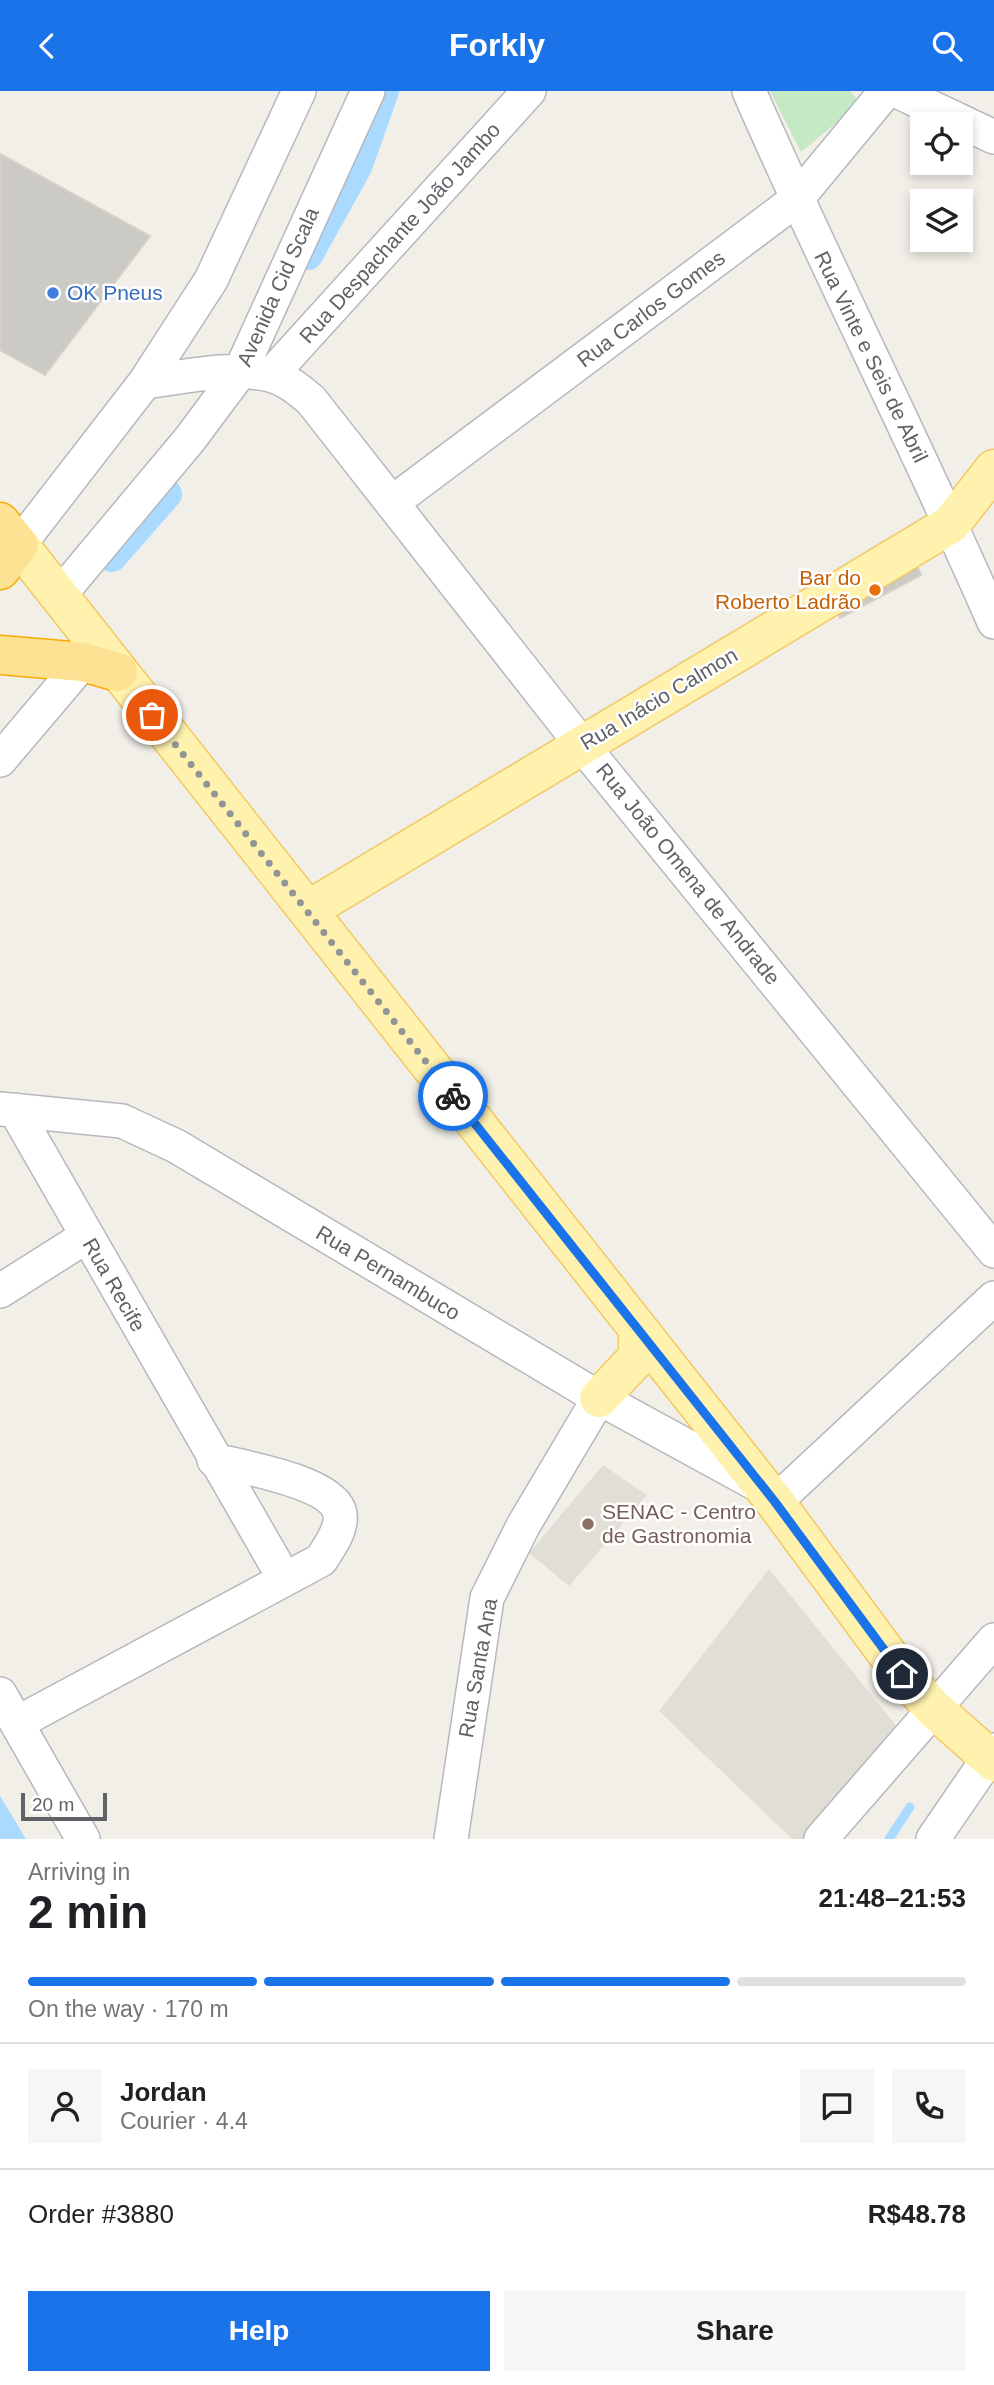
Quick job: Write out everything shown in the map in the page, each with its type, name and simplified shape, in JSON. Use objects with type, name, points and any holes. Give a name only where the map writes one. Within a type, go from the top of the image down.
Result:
[{"type":"highway","points":[[0,655],[100,667]]},
{"type":"main road","name":"Rua Inácio Calmon","points":[[308,910],[951,524],[994,469]]},
{"type":"main road","points":[[6,546],[58,597],[100,667],[308,910],[768,1494],[902,1674],[933,1708],[992,1756]]},
{"type":"main road","points":[[599,1398],[635,1360],[639,1343],[638,1331]]},
{"type":"street","points":[[6,546],[145,382],[211,280],[299,91]]},
{"type":"street","name":"Avenida Cid Scala","points":[[58,597],[190,439],[256,373],[368,91]]},
{"type":"street","name":"Rua Despachante João Jambo","points":[[256,373],[528,91]]},
{"type":"street","name":"Rua Vinte e Seis de Abril","points":[[749,91],[796,200],[951,524],[994,622]]},
{"type":"street","name":"Rua Carlos Gomes","points":[[393,502],[796,200],[886,91]]},
{"type":"street","points":[[897,91],[994,137]]},
{"type":"street","points":[[145,382],[256,373]]},
{"type":"street","name":"Rua João Omena de Andrade","points":[[256,373],[293,385],[311,400],[582,744],[994,1251]]},
{"type":"street","points":[[0,760],[100,667]]},
{"type":"street","name":"Rua Recife","points":[[7,1110],[87,1236],[284,1578]]},
{"type":"street","name":"Rua Pernambuco","points":[[7,1110],[122,1121],[176,1146],[599,1398],[768,1494]]},
{"type":"street","points":[[0,1291],[87,1236]]},
{"type":"street","points":[[768,1494],[994,1298]]},
{"type":"street","name":"Rua Santa Ana","points":[[451,1839],[486,1598],[523,1526],[599,1398]]},
{"type":"street","points":[[17,1723],[321,1560],[340,1522],[339,1511],[320,1490],[214,1460]]},
{"type":"street","points":[[821,1839],[994,1640]]},
{"type":"street","points":[[0,1694],[83,1839]]},
{"type":"street","points":[[933,1839],[992,1756]]},
{"type":"shaded area","name":"SENAC - Centro de Gastronomia","points":[[603,1465],[647,1495],[569,1586],[529,1553]]},
{"type":"shaded area","points":[[769,1569],[898,1728],[804,1839],[792,1839],[659,1711]]},
{"type":"green space","points":[[770,91],[850,91],[860,103],[801,152]]},
{"type":"water","points":[[0,1796],[26,1839],[0,1839]]},
{"type":"building","name":"OK Pneus","points":[[0,154],[150,236],[45,375],[0,350]]},
{"type":"building","name":"Bar do Roberto Ladrão","points":[[913,556],[921,575],[840,618],[834,605]]},
{"type":"waterway","points":[[308,255],[357,167],[384,91]]},
{"type":"waterway","points":[[112,557],[167,494]]},
{"type":"waterway","points":[[889,1839],[910,1807]]},
{"type":"way so far","points":[[152,715],[453,1096]]},
{"type":"place","name":"OK Pneus","points":[[53,293]]},
{"type":"place","name":"Bar do Roberto Ladrão","points":[[875,590]]},
{"type":"place","name":"SENAC - Centro de Gastronomia","points":[[588,1524]]},
{"type":"route","points":[[453,1096],[775,1502],[902,1674]]}]
